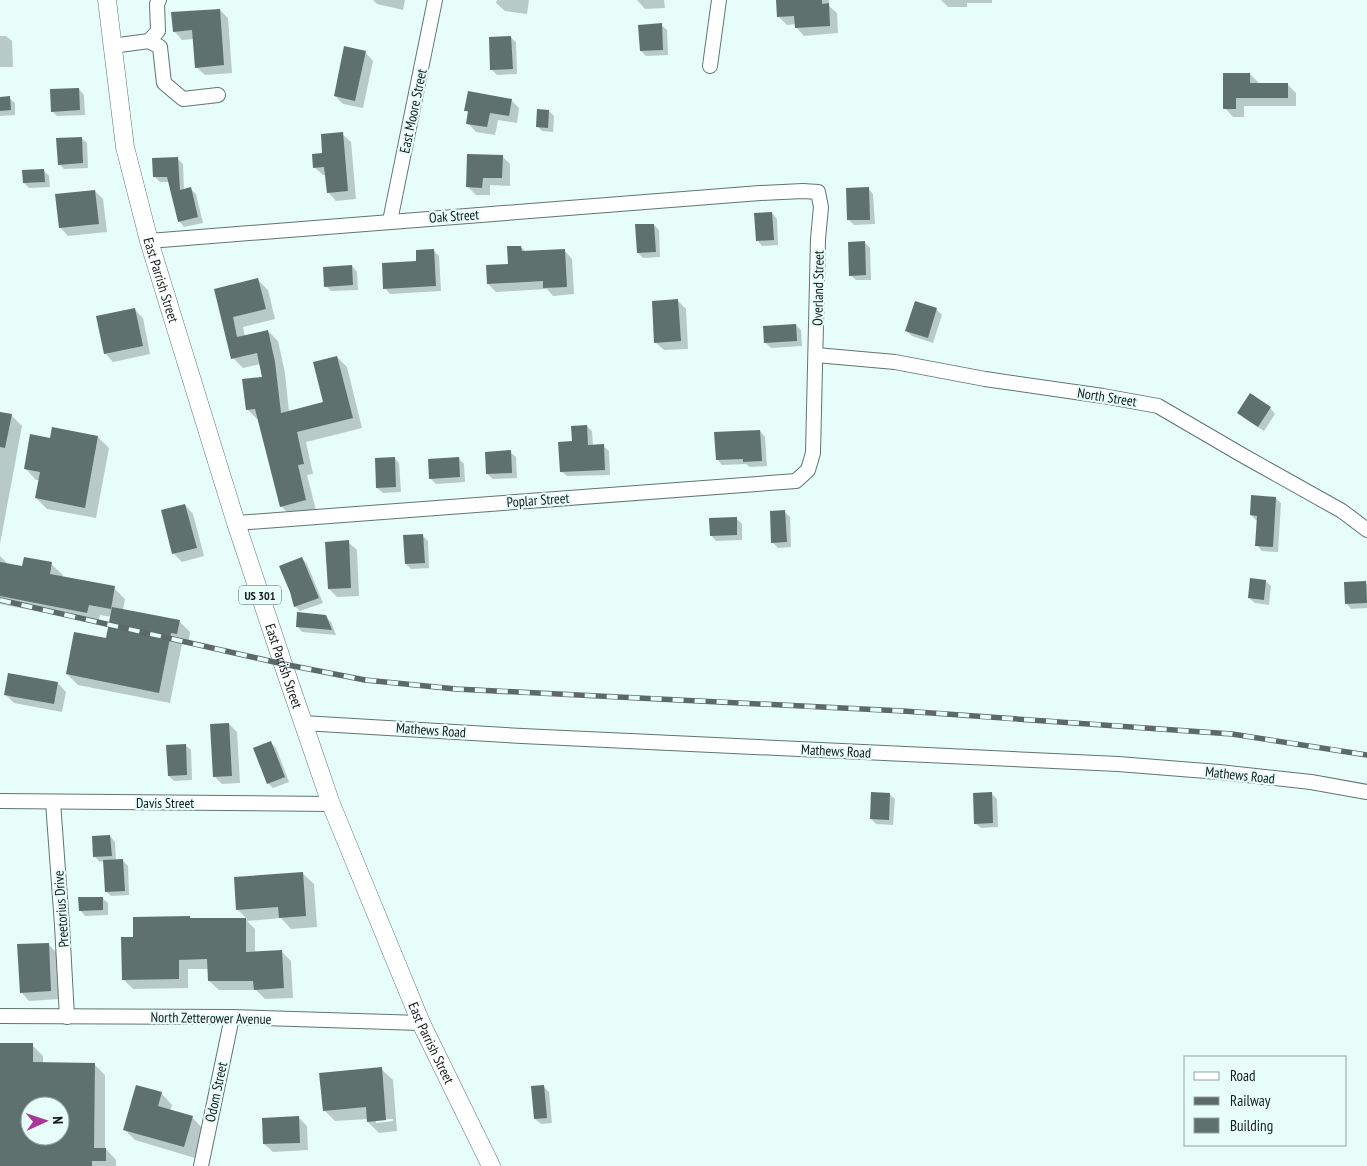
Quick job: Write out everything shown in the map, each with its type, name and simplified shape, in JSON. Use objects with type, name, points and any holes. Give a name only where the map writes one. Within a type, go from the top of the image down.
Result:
[{"type":"main road","name":"East Parrish Street","points":[[107,0],[125,147],[149,241],[236,523],[331,804],[421,1023],[491,1166]]},
{"type":"street","points":[[149,41],[158,31],[157,4],[159,0]]},
{"type":"street","name":"East Moore Street","points":[[390,221],[435,0]]},
{"type":"street","points":[[710,66],[718,0]]},
{"type":"street","points":[[112,46],[149,41],[160,47],[164,84],[183,99],[218,95]]},
{"type":"street","name":"Oak Street","points":[[149,241],[760,192]]},
{"type":"street","name":"Overland Street","points":[[760,192],[818,192],[821,207],[818,239],[813,443]]},
{"type":"street","name":"North Street","points":[[816,354],[894,362],[986,379],[1158,406],[1342,511],[1367,530]]},
{"type":"street","name":"Poplar Street","points":[[236,523],[796,480],[808,470],[813,453],[813,443]]},
{"type":"street","name":"Mathews Road","points":[[303,723],[532,737],[1118,764],[1311,782],[1367,792]]},
{"type":"street","name":"Davis Street","points":[[0,801],[331,804]]},
{"type":"street","name":"Preetorius Drive","points":[[53,802],[67,1017]]},
{"type":"street","name":"North Zetterower Avenue","points":[[0,1016],[232,1017],[421,1023]]},
{"type":"street","name":"Odom Street","points":[[201,1166],[232,1017]]},
{"type":"building","points":[[776,0],[822,0],[822,4],[829,3],[830,26],[795,28],[794,16],[777,17]]},
{"type":"building","points":[[220,9],[224,65],[195,68],[192,30],[173,32],[171,12]]},
{"type":"building","points":[[662,23],[663,50],[640,51],[638,25]]},
{"type":"building","points":[[511,36],[513,69],[490,70],[489,37]]},
{"type":"building","points":[[344,46],[366,51],[355,101],[334,96]]},
{"type":"building","points":[[1223,73],[1250,73],[1250,83],[1288,83],[1288,98],[1236,98],[1236,109],[1223,109]]},
{"type":"building","points":[[79,88],[80,110],[51,112],[50,89]]},
{"type":"building","points":[[468,91],[512,99],[509,116],[490,113],[487,127],[466,124],[468,111],[464,111]]},
{"type":"building","points":[[10,96],[11,110],[0,111],[0,97]]},
{"type":"building","points":[[537,109],[549,110],[548,128],[536,127]]},
{"type":"building","points":[[343,132],[348,191],[327,193],[324,167],[313,168],[312,154],[322,153],[321,134]]},
{"type":"building","points":[[82,137],[83,163],[58,165],[56,138]]},
{"type":"building","points":[[467,154],[503,155],[502,178],[483,178],[482,188],[466,187]]},
{"type":"building","points":[[178,157],[180,190],[191,187],[198,217],[178,222],[167,177],[153,177],[152,158]]},
{"type":"building","points":[[44,169],[45,182],[23,183],[22,170]]},
{"type":"building","points":[[869,187],[870,220],[847,220],[846,188]]},
{"type":"building","points":[[95,190],[99,224],[59,228],[55,194]]},
{"type":"building","points":[[772,212],[774,240],[756,241],[754,213]]},
{"type":"building","points":[[635,224],[654,224],[656,252],[637,253]]},
{"type":"building","points":[[865,241],[866,275],[849,276],[848,242]]},
{"type":"building","points":[[507,246],[521,246],[522,251],[565,249],[567,287],[543,288],[543,281],[487,284],[486,265],[508,264]]},
{"type":"building","points":[[434,249],[436,286],[383,289],[382,263],[416,261],[416,250]]},
{"type":"building","points":[[352,265],[353,285],[324,287],[323,267]]},
{"type":"building","points":[[258,278],[266,309],[233,317],[237,337],[268,330],[275,362],[281,413],[323,402],[313,362],[337,356],[353,418],[297,432],[304,464],[298,465],[306,500],[280,507],[255,409],[246,410],[242,379],[262,377],[257,353],[231,359],[214,289]]},
{"type":"building","points":[[678,299],[681,341],[654,343],[652,301]]},
{"type":"building","points":[[915,301],[937,308],[928,338],[905,331]]},
{"type":"building","points":[[135,308],[143,346],[104,354],[96,316]]},
{"type":"building","points":[[796,324],[797,341],[764,343],[763,326]]},
{"type":"building","points":[[1250,393],[1271,407],[1258,427],[1237,413]]},
{"type":"building","points":[[0,412],[12,414],[5,448],[0,447]]},
{"type":"building","points":[[587,425],[588,445],[604,444],[605,470],[560,472],[558,442],[572,441],[571,426]]},
{"type":"building","points":[[52,427],[98,436],[85,508],[35,498],[40,472],[24,469],[30,434],[50,438]]},
{"type":"building","points":[[760,430],[762,461],[743,462],[743,459],[716,460],[714,432]]},
{"type":"building","points":[[511,450],[512,473],[486,474],[485,452]]},
{"type":"building","points":[[395,457],[396,487],[376,488],[375,458]]},
{"type":"building","points":[[459,457],[460,477],[429,479],[428,459]]},
{"type":"building","points":[[1251,495],[1276,497],[1273,547],[1255,546],[1257,516],[1250,515]]},
{"type":"building","points":[[185,504],[197,548],[172,554],[161,510]]},
{"type":"building","points":[[785,510],[787,542],[771,543],[770,511]]},
{"type":"building","points":[[737,517],[737,535],[710,536],[709,518]]},
{"type":"building","points":[[423,534],[425,563],[405,564],[403,535]]},
{"type":"building","points":[[349,540],[351,588],[328,589],[325,542]]},
{"type":"building","points":[[24,557],[52,562],[50,574],[115,586],[111,609],[89,605],[87,613],[0,596],[0,562],[22,566]]},
{"type":"building","points":[[302,557],[319,598],[294,607],[279,566]]},
{"type":"building","points":[[1250,578],[1266,580],[1264,600],[1248,598]]},
{"type":"building","points":[[1366,581],[1367,603],[1345,604],[1344,582]]},
{"type":"building","points":[[112,607],[180,620],[177,634],[171,633],[159,693],[66,674],[74,632],[106,638]]},
{"type":"building","points":[[297,612],[326,615],[332,630],[296,627]]},
{"type":"building","points":[[8,673],[58,682],[54,704],[4,695]]},
{"type":"building","points":[[229,723],[232,776],[213,777],[210,724]]},
{"type":"building","points":[[271,741],[285,777],[267,784],[253,748]]},
{"type":"building","points":[[186,744],[187,775],[168,776],[166,745]]},
{"type":"building","points":[[871,792],[890,793],[889,820],[870,819]]},
{"type":"building","points":[[992,792],[993,823],[974,824],[973,793]]},
{"type":"building","points":[[110,835],[112,856],[93,857],[92,836]]},
{"type":"building","points":[[123,859],[125,891],[105,892],[103,860]]},
{"type":"building","points":[[303,872],[306,916],[279,918],[278,907],[236,910],[234,877]]},
{"type":"building","points":[[78,897],[103,897],[103,910],[79,911]]},
{"type":"building","points":[[190,916],[190,918],[246,918],[246,952],[282,950],[284,988],[254,990],[253,981],[208,981],[207,959],[179,960],[179,979],[122,980],[121,937],[133,937],[133,917]]},
{"type":"building","points":[[49,943],[51,991],[20,993],[17,944]]},
{"type":"building","points":[[0,1043],[33,1043],[33,1062],[95,1063],[94,1148],[106,1148],[106,1161],[92,1161],[92,1166],[0,1166]]},
{"type":"building","points":[[382,1067],[386,1120],[367,1122],[366,1107],[323,1111],[319,1073]]},
{"type":"building","points":[[136,1085],[162,1092],[158,1106],[193,1116],[184,1147],[123,1130]]},
{"type":"building","points":[[544,1085],[547,1118],[534,1119],[531,1086]]},
{"type":"building","points":[[299,1116],[300,1143],[263,1144],[262,1118]]},
{"type":"railway","points":[[0,600],[283,664],[365,680],[456,689],[903,711],[1232,734],[1367,755]]}]
